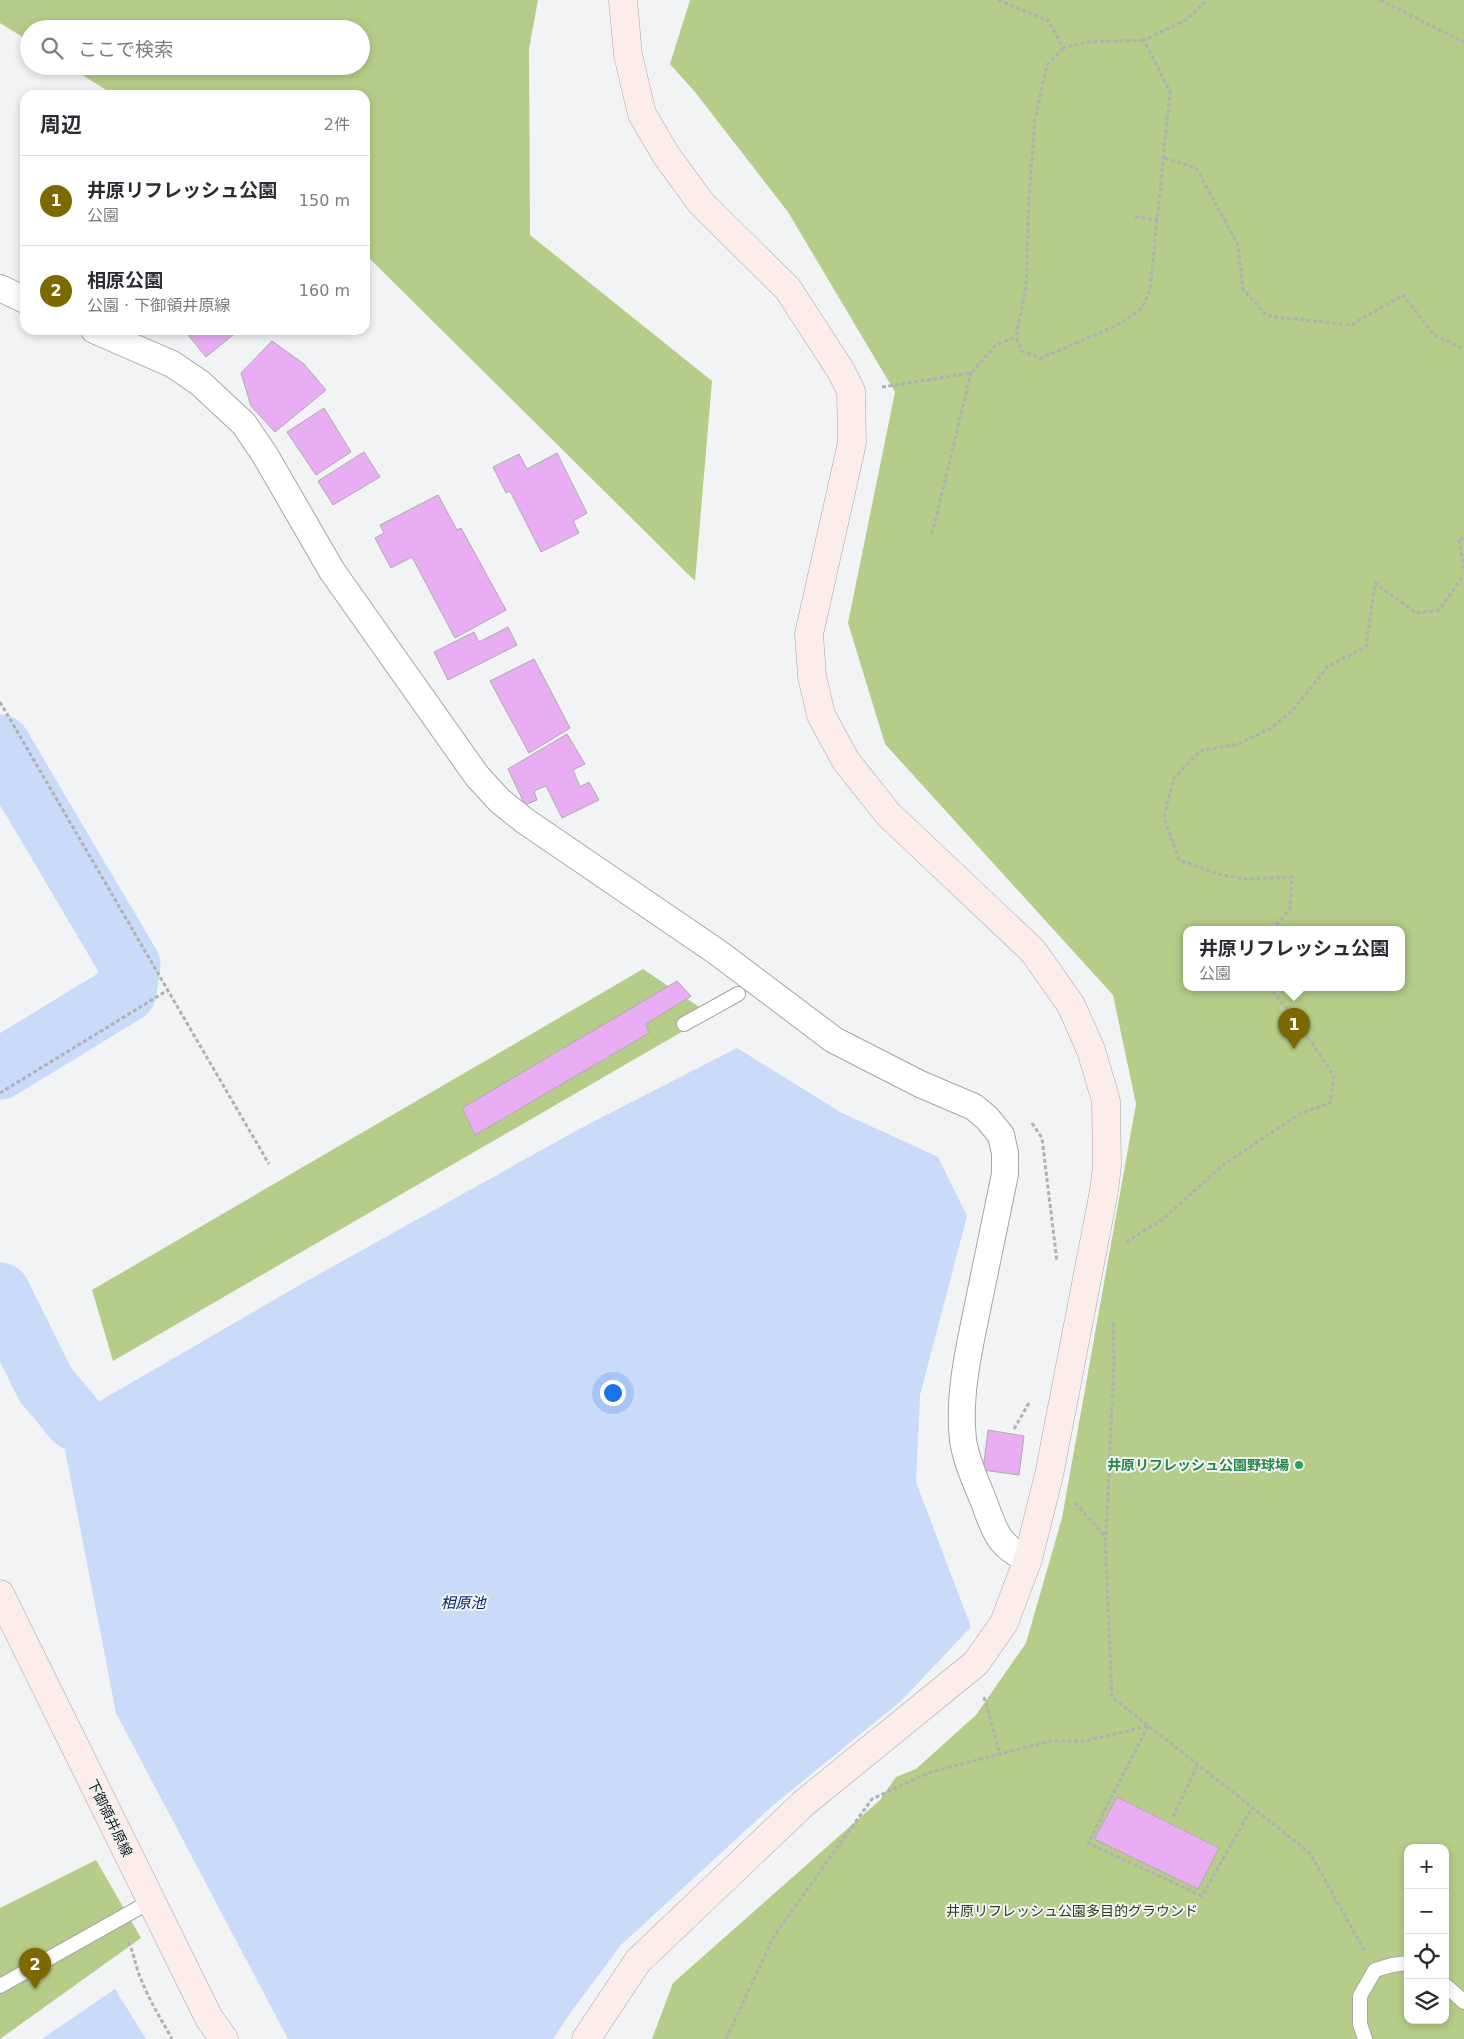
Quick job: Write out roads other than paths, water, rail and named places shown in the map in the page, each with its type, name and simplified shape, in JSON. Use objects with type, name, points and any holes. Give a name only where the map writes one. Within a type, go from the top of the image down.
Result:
[{"type":"street","points":[[586,2039],[638,1961],[804,1803],[976,1663],[1004,1623],[1028,1559],[1050,1475],[1107,1166],[1106,1101],[1091,1050],[1071,1005],[1033,951],[888,814],[846,761],[821,716],[812,676],[809,634],[852,443],[851,392],[841,371],[788,289],[701,203],[666,155],[642,114],[628,55],[624,0]]},
{"type":"street","points":[[0,288],[20,298]]},
{"type":"street","points":[[105,335],[172,364],[200,382],[244,424],[265,455],[332,571],[477,776],[500,801],[525,821],[717,952],[834,1040],[920,1084],[974,1108],[987,1118],[1001,1135],[1005,1153],[1005,1174],[967,1358],[962,1416],[964,1442],[969,1462],[999,1538],[1014,1553],[1028,1559]]},
{"type":"street","name":"下御領井原線","points":[[0,1594],[209,2018],[224,2039]]},
{"type":"lane","points":[[684,1024],[738,994]]},
{"type":"lane","points":[[0,1986],[151,1901]]},
{"type":"lane","points":[[1365,2039],[1360,2024],[1360,1996],[1375,1970],[1404,1964]]},
{"type":"lane","points":[[1449,1989],[1464,2002]]},
{"type":"water","name":"相原池","points":[[737,1048],[842,1113],[938,1157],[967,1216],[920,1395],[916,1482],[971,1627],[901,1701],[771,1807],[621,1945],[553,2039],[288,2039],[116,1713],[60,1424],[312,1278],[583,1127]]},
{"type":"water","points":[[115,1989],[146,2039],[42,2039]]},
{"type":"waterway","points":[[0,745],[130,965],[126,992],[0,1069]]},
{"type":"waterway","points":[[0,1293],[45,1384],[75,1420]]},
{"type":"place","name":"井原リフレッシュ公園","points":[[1294,1049]]},
{"type":"place","name":"井原リフレッシュ公園野球場","points":[[1299,1465]]},
{"type":"place","name":"相原公園","points":[[35,1989]]},
{"type":"park label","name":"井原リフレッシュ公園多目的グラウンド","points":[[1072,1911]]}]
